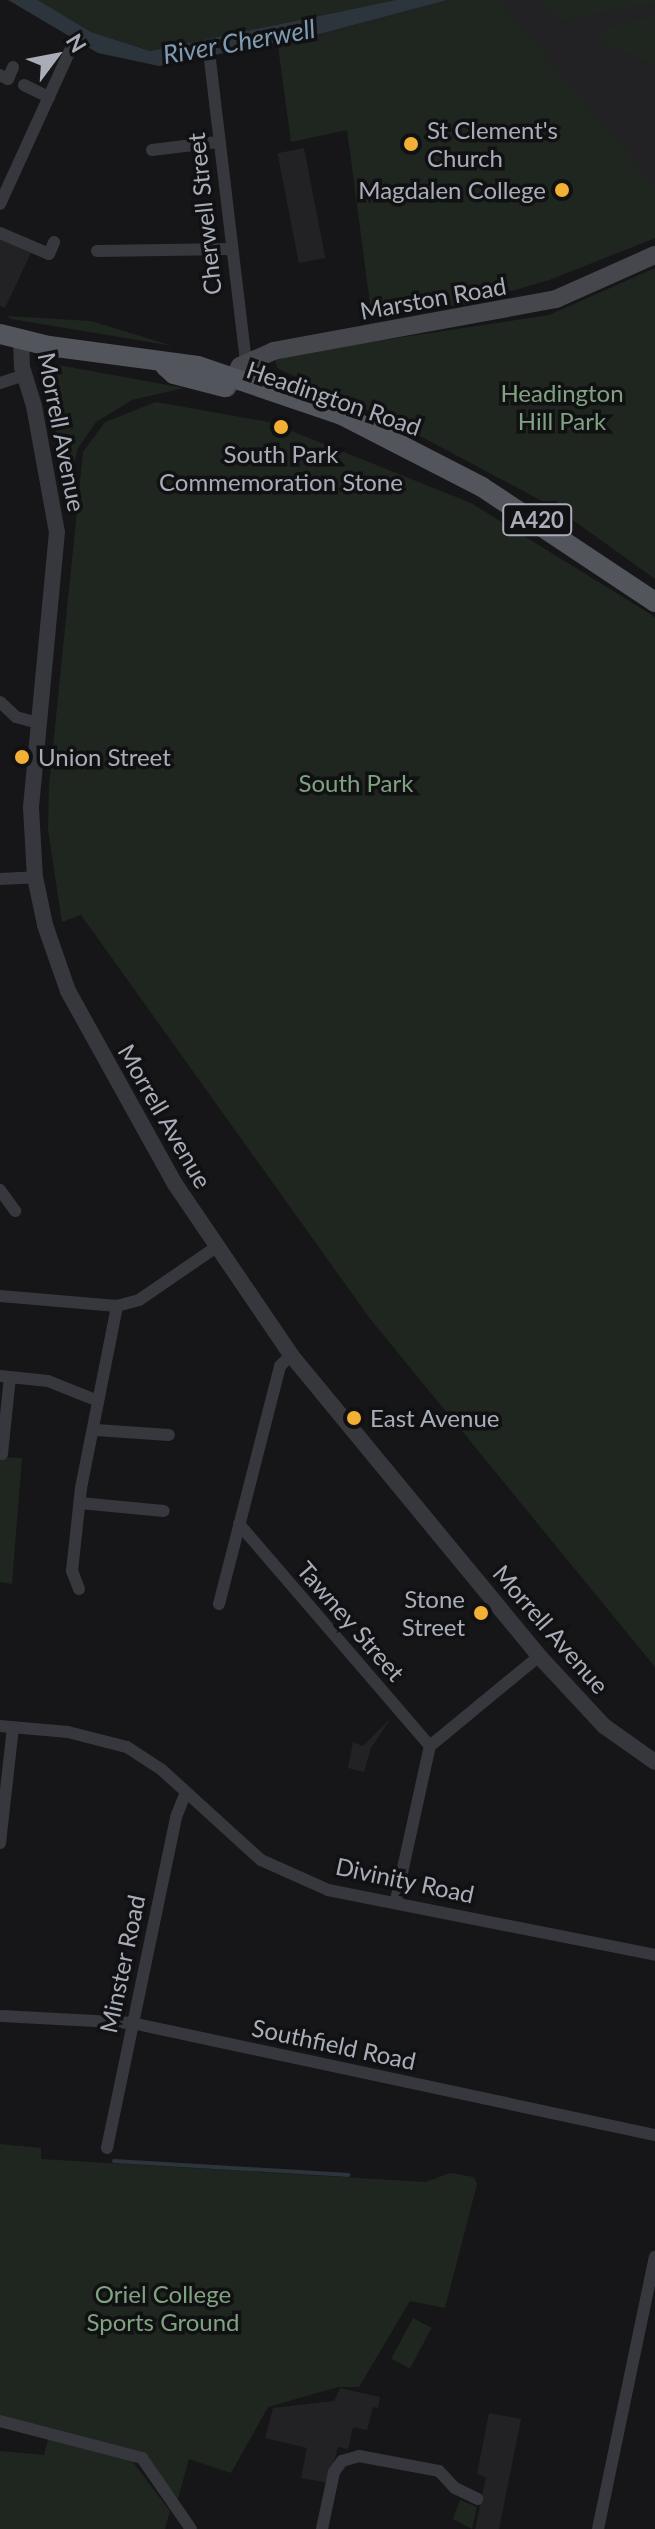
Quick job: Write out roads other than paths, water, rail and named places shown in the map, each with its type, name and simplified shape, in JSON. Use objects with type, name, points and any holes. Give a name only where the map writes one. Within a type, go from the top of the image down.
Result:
[{"type":"main road","name":"Marston Road","points":[[236,375],[281,349],[556,299],[655,255]]},
{"type":"main road","name":"A420","points":[[0,334],[163,364],[178,362],[236,375]]},
{"type":"main road","name":"Headington Road","points":[[236,375],[342,415],[424,457],[539,522],[655,602]]},
{"type":"street","points":[[0,204],[72,46]]},
{"type":"street","name":"Cherwell Street","points":[[210,60],[231,249],[236,375]]},
{"type":"street","points":[[0,75],[8,79],[13,67]]},
{"type":"street","points":[[24,85],[49,97]]},
{"type":"street","points":[[152,150],[218,142]]},
{"type":"street","points":[[0,233],[49,254],[54,242]]},
{"type":"street","points":[[97,251],[231,249]]},
{"type":"street","name":"Morrell Avenue","points":[[21,340],[24,375],[57,532],[31,808],[35,877],[45,925],[68,991],[126,1101],[215,1248],[291,1355],[539,1656],[604,1726],[655,1762]]},
{"type":"street","points":[[0,383],[24,375]]},
{"type":"street","points":[[0,702],[16,717],[39,723]]},
{"type":"street","points":[[0,879],[35,877]]},
{"type":"street","points":[[0,1190],[15,1211]]},
{"type":"street","points":[[0,1296],[117,1306],[139,1300],[215,1248]]},
{"type":"street","points":[[79,1589],[72,1571],[80,1503],[117,1306]]},
{"type":"street","points":[[219,1604],[280,1366],[291,1355]]},
{"type":"street","points":[[2,1454],[5,1376],[48,1381],[98,1401]]},
{"type":"street","points":[[96,1430],[169,1435]]},
{"type":"street","points":[[80,1503],[164,1511]]},
{"type":"street","name":"Tawney Street","points":[[239,1524],[430,1746]]},
{"type":"street","points":[[396,1900],[430,1746],[539,1656]]},
{"type":"street","points":[[0,1843],[7,1727]]},
{"type":"street","name":"Divinity Road","points":[[7,1727],[95,1736],[127,1747],[186,1792],[276,1869],[328,1890],[396,1900],[655,1955]]},
{"type":"street","name":"Minster Road","points":[[107,2148],[176,1817],[186,1792]]},
{"type":"street","name":"Southfield Road","points":[[2,2016],[132,2023],[655,2135]]},
{"type":"street","points":[[598,2529],[655,2257]]},
{"type":"street","points":[[0,2421],[142,2458],[191,2529]]},
{"type":"street","points":[[322,2529],[334,2472],[342,2461],[362,2456],[439,2471],[455,2488],[478,2499]]},
{"type":"water","name":"River Cherwell","points":[[8,0],[38,0],[91,32],[150,51],[396,0],[447,0],[319,34],[159,66],[98,53]]},
{"type":"waterway","points":[[114,2161],[349,2175]]},
{"type":"place","name":"St Clement's Church","points":[[411,144]]},
{"type":"place","name":"Magdalen College","points":[[562,190]]},
{"type":"place","name":"South Park Commemoration Stone","points":[[281,427]]},
{"type":"place","name":"Union Street","points":[[22,757]]},
{"type":"place","name":"East Avenue","points":[[354,1418]]},
{"type":"place","name":"Stone Street","points":[[481,1613]]},
{"type":"park label","name":"Headington Hill Park","points":[[562,407]]},
{"type":"park label","name":"South Park","points":[[356,783]]},
{"type":"park label","name":"Oriel College Sports Ground","points":[[163,2308]]}]
